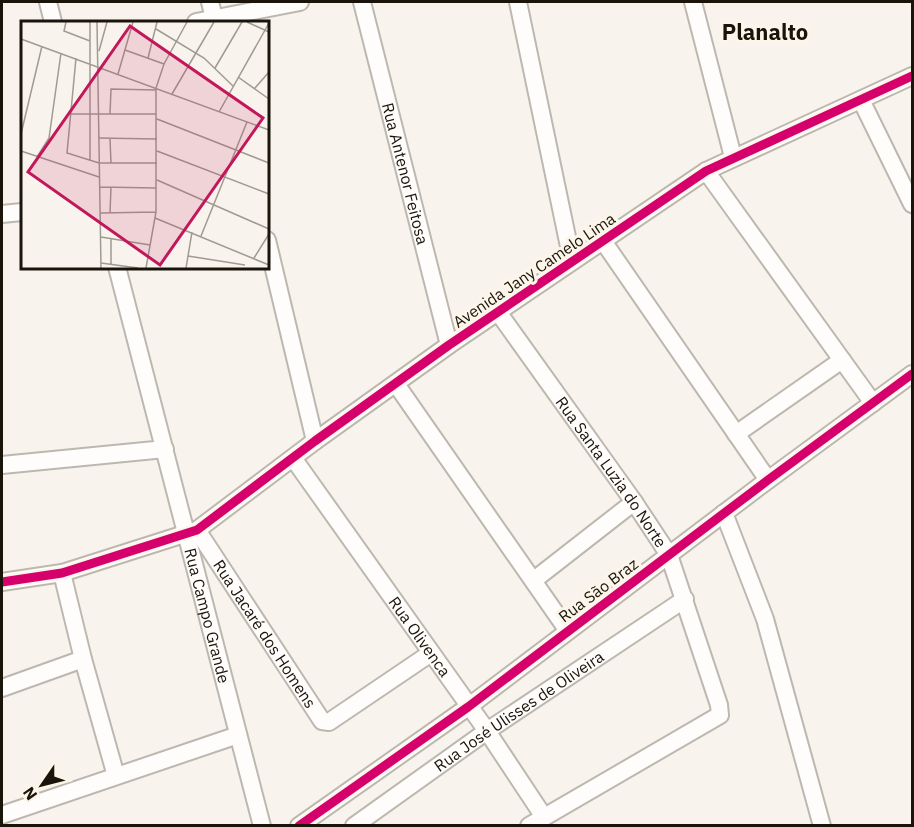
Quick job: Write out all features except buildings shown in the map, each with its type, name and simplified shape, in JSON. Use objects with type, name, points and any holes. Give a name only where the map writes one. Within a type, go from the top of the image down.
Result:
[{"type":"street","points":[[48,2],[53,21]]},
{"type":"street","points":[[210,2],[215,20],[300,2]]},
{"type":"street","name":"Rua Antenor Feitosa","points":[[362,2],[449,345]]},
{"type":"street","points":[[518,2],[572,261]]},
{"type":"street","points":[[693,2],[733,157]]},
{"type":"street","name":"Avenida Jany Camelo Lima","points":[[2,582],[62,573],[192,532],[449,345],[706,171],[912,76]]},
{"type":"street","points":[[861,100],[912,204]]},
{"type":"street","points":[[706,171],[873,403]]},
{"type":"street","points":[[2,214],[21,212]]},
{"type":"street","points":[[603,241],[768,480]]},
{"type":"street","points":[[268,244],[315,441]]},
{"type":"street","name":"Rua Campo Grande","points":[[117,268],[165,449],[192,532],[238,735],[262,825]]},
{"type":"street","name":"Rua Santa Luzia do Norte","points":[[498,312],[634,502],[669,555],[719,705],[720,715],[544,817]]},
{"type":"street","points":[[736,434],[842,360]]},
{"type":"street","name":"Rua São Braz","points":[[299,825],[468,707],[912,374]]},
{"type":"street","points":[[396,384],[568,631]]},
{"type":"street","points":[[2,465],[165,449]]},
{"type":"street","name":"Rua Olivenca","points":[[293,458],[487,731],[544,817]]},
{"type":"street","points":[[534,580],[634,502]]},
{"type":"street","points":[[724,513],[765,619],[822,825]]},
{"type":"street","name":"Rua Jacaré dos Homens","points":[[192,532],[322,721],[329,722],[431,653]]},
{"type":"street","points":[[62,573],[82,659],[116,776]]},
{"type":"street","name":"Rua José Ulisses de Oliveira","points":[[354,825],[487,731],[685,599]]},
{"type":"street","points":[[2,688],[82,659]]},
{"type":"street","points":[[2,815],[238,735]]},
{"type":"street","points":[[529,825],[544,817]]},
{"type":"cycle path","points":[[2,582],[62,573],[197,530],[315,441],[449,345],[706,171],[912,76]]},
{"type":"cycle path","points":[[299,826],[468,707],[912,374]]},
{"type":"district","name":"Planalto","points":[[765,32]]}]
